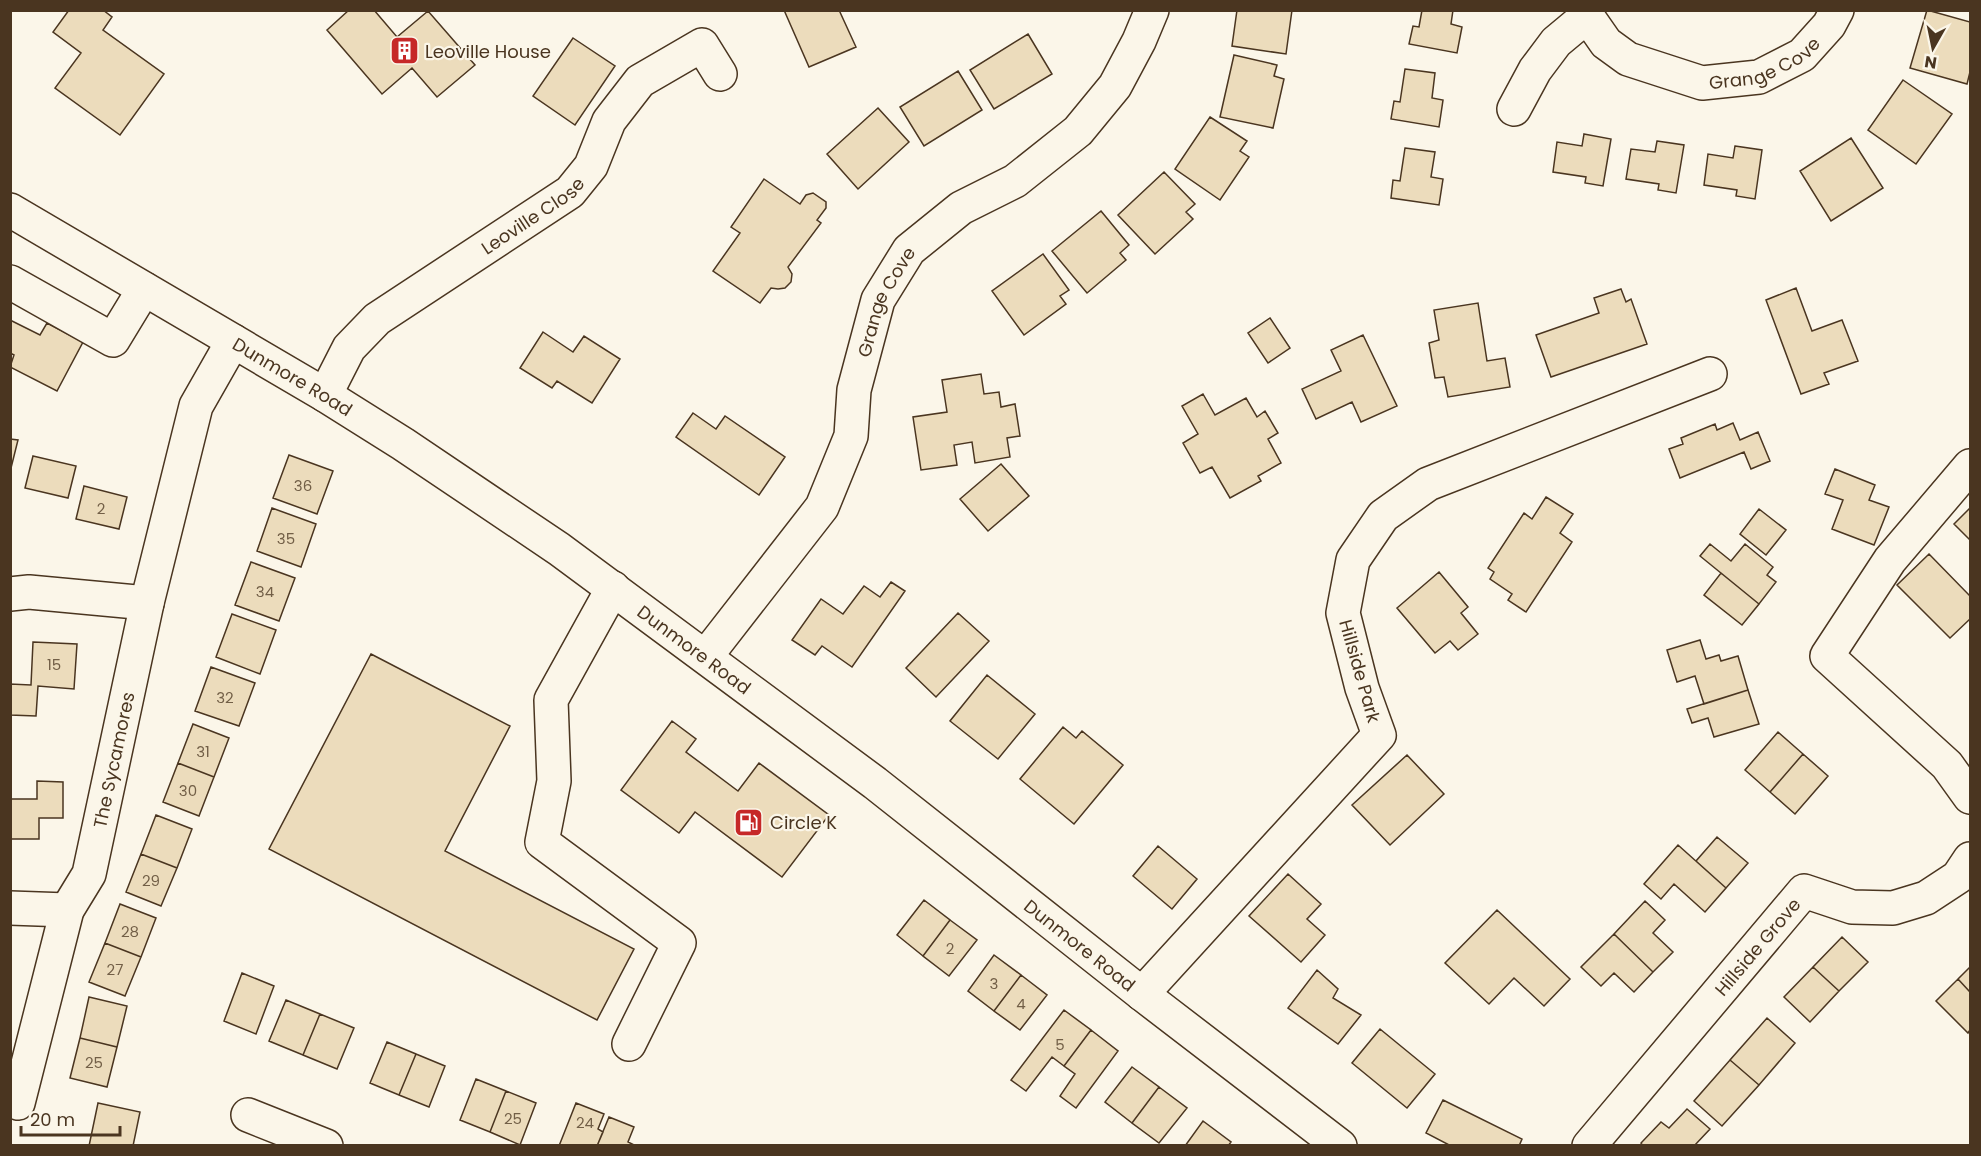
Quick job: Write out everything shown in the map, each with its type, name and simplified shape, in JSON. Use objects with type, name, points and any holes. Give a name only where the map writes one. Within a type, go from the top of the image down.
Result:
[{"type":"street","name":"Grange Cove","points":[[706,656],[822,507],[850,436],[854,390],[878,300],[909,250],[961,208],[1015,181],[1078,131],[1115,86],[1139,41],[1152,10]]},
{"type":"street","name":"Grange Cove","points":[[1514,109],[1535,70],[1556,42],[1585,14],[1606,43],[1628,59],[1702,83],[1759,78],[1802,56],[1828,25],[1837,10]]},
{"type":"street","name":"Leoville Close","points":[[325,395],[349,348],[377,320],[570,192],[591,166],[609,121],[640,81],[702,45],[720,74]]},
{"type":"street","name":"Dunmore Road","points":[[10,210],[325,395],[476,492],[613,588],[938,831],[1142,994],[1340,1146]]},
{"type":"street","points":[[10,282],[112,340],[144,289]]},
{"type":"street","name":"The Sycamores","points":[[18,1103],[67,910],[89,874],[147,603],[196,405],[233,341]]},
{"type":"street","name":"Hillside Park","points":[[1142,994],[1379,735],[1362,688],[1343,613],[1353,560],[1383,516],[1428,484],[1710,374]]},
{"type":"street","points":[[1971,466],[1890,560],[1827,656],[1947,765],[1971,797]]},
{"type":"street","points":[[613,588],[551,700],[554,781],[543,842],[679,943],[629,1044]]},
{"type":"street","points":[[10,594],[29,592],[147,603]]},
{"type":"street","name":"Hillside Grove","points":[[1589,1146],[1804,891],[1852,907],[1893,908],[1926,898],[1958,877],[1971,859]]},
{"type":"street","points":[[10,908],[67,910]]},
{"type":"street","points":[[248,1115],[326,1146]]},
{"type":"building","points":[[69,10],[103,10],[112,17],[103,30],[164,74],[120,135],[55,88],[81,53],[53,32]]},
{"type":"building","name":"Leoville House","points":[[349,10],[374,10],[397,37],[428,11],[475,65],[437,97],[412,68],[382,94],[327,30]]},
{"type":"building","points":[[784,10],[839,10],[856,47],[809,67]]},
{"type":"building","points":[[1237,10],[1292,10],[1286,54],[1232,46]]},
{"type":"building","points":[[1422,10],[1453,10],[1451,24],[1462,27],[1457,53],[1409,44],[1413,26],[1419,27]]},
{"type":"building","points":[[1927,10],[1970,22],[1970,72],[1967,84],[1910,68]]},
{"type":"building","points":[[1028,34],[1052,74],[994,109],[970,70]]},
{"type":"building","points":[[573,38],[615,66],[575,125],[533,96]]},
{"type":"building","points":[[1234,55],[1277,65],[1274,76],[1284,79],[1273,128],[1220,117]]},
{"type":"building","points":[[1405,69],[1435,73],[1432,98],[1443,100],[1439,127],[1391,119],[1394,101],[1400,102]]},
{"type":"building","points":[[958,71],[982,110],[924,146],[900,107]]},
{"type":"building","points":[[1903,80],[1952,114],[1916,164],[1868,130]]},
{"type":"building","points":[[878,108],[909,142],[858,189],[827,154]]},
{"type":"building","points":[[1210,117],[1247,141],[1240,151],[1249,157],[1220,200],[1175,169]]},
{"type":"building","points":[[1584,134],[1611,139],[1603,186],[1585,183],[1586,177],[1553,172],[1557,142],[1582,146]]},
{"type":"building","points":[[1851,138],[1883,188],[1831,221],[1800,171]]},
{"type":"building","points":[[1657,141],[1684,145],[1676,193],[1658,190],[1659,184],[1626,179],[1631,149],[1655,152]]},
{"type":"building","points":[[1735,146],[1762,150],[1755,199],[1736,196],[1737,190],[1704,185],[1708,154],[1733,158]]},
{"type":"building","points":[[1405,148],[1435,152],[1431,177],[1443,179],[1439,205],[1391,198],[1393,180],[1400,181]]},
{"type":"building","points":[[1164,172],[1195,204],[1186,212],[1193,219],[1155,254],[1118,215]]},
{"type":"building","points":[[764,179],[800,204],[806,195],[813,193],[826,202],[826,208],[817,220],[821,223],[788,267],[792,274],[791,282],[785,288],[771,288],[760,303],[713,271],[740,233],[731,227]]},
{"type":"building","points":[[1101,211],[1129,245],[1120,253],[1126,260],[1087,293],[1052,251]]},
{"type":"building","points":[[1043,254],[1069,290],[1060,296],[1066,304],[1024,335],[992,291]]},
{"type":"building","points":[[1796,288],[1812,331],[1842,320],[1858,361],[1824,373],[1829,384],[1801,394],[1766,300]]},
{"type":"building","points":[[1621,289],[1626,302],[1631,299],[1647,344],[1551,377],[1536,335],[1599,313],[1594,298]]},
{"type":"building","points":[[1478,303],[1487,361],[1505,358],[1510,387],[1448,397],[1444,377],[1435,378],[1429,343],[1439,340],[1434,310]]},
{"type":"building","points":[[1270,318],[1290,348],[1268,363],[1248,333]]},
{"type":"building","points":[[10,320],[40,335],[47,323],[83,342],[57,391],[10,367],[14,355],[10,353]]},
{"type":"building","points":[[543,332],[573,352],[584,336],[620,359],[592,403],[557,381],[552,388],[520,368]]},
{"type":"building","points":[[1363,335],[1397,406],[1361,422],[1352,402],[1316,419],[1302,389],[1341,371],[1331,350]]},
{"type":"building","points":[[981,374],[984,394],[999,392],[1001,407],[1015,404],[1020,436],[1007,438],[1010,457],[975,463],[972,442],[954,445],[957,465],[921,470],[913,417],[947,412],[942,380]]},
{"type":"building","points":[[1203,394],[1215,415],[1246,398],[1257,417],[1265,411],[1278,433],[1268,439],[1281,463],[1258,476],[1261,481],[1230,498],[1212,467],[1200,473],[1183,443],[1198,434],[1182,406]]},
{"type":"building","points":[[693,413],[716,429],[725,416],[785,457],[759,495],[676,437]]},
{"type":"building","points":[[1733,423],[1740,440],[1758,432],[1770,461],[1751,469],[1744,452],[1680,478],[1669,449],[1683,444],[1681,438],[1715,424],[1717,430]]},
{"type":"building","points":[[10,439],[18,440],[10,472]]},
{"type":"building","points":[[289,455],[333,471],[317,514],[273,498]]},
{"type":"building","points":[[33,456],[76,466],[68,498],[25,488]]},
{"type":"building","points":[[1001,464],[1029,496],[988,531],[960,499]]},
{"type":"building","points":[[1835,469],[1875,485],[1869,500],[1889,507],[1874,545],[1832,529],[1843,500],[1825,494]]},
{"type":"building","points":[[84,486],[127,497],[119,529],[76,519]]},
{"type":"building","points":[[1546,497],[1573,514],[1560,533],[1572,542],[1526,612],[1508,600],[1512,594],[1490,579],[1494,572],[1488,568],[1524,513],[1532,519]]},
{"type":"building","points":[[272,508],[316,524],[301,567],[257,551]]},
{"type":"building","points":[[1970,508],[1970,540],[1954,524]]},
{"type":"building","points":[[1759,509],[1786,530],[1766,555],[1740,534]]},
{"type":"building","points":[[1710,544],[1731,561],[1745,544],[1773,567],[1767,575],[1776,582],[1759,604],[1700,556]]},
{"type":"building","points":[[1929,554],[1970,596],[1970,619],[1950,638],[1897,585]]},
{"type":"building","points":[[251,562],[295,578],[279,621],[235,605]]},
{"type":"building","points":[[1439,572],[1468,607],[1461,613],[1478,634],[1458,650],[1450,641],[1435,653],[1397,608]]},
{"type":"building","points":[[1721,573],[1759,604],[1742,625],[1704,595]]},
{"type":"building","points":[[891,582],[905,591],[852,667],[822,646],[815,655],[792,640],[821,599],[843,614],[864,586],[880,597]]},
{"type":"building","points":[[958,613],[989,641],[936,697],[906,668]]},
{"type":"building","points":[[232,614],[276,630],[260,674],[216,657]]},
{"type":"building","points":[[1700,640],[1706,659],[1719,655],[1721,661],[1738,656],[1748,690],[1704,704],[1695,676],[1677,682],[1667,650]]},
{"type":"building","points":[[33,642],[77,644],[74,689],[38,686],[36,716],[10,715],[10,684],[31,685]]},
{"type":"building","points":[[371,654],[510,726],[445,851],[634,949],[597,1020],[269,849]]},
{"type":"building","points":[[211,667],[255,683],[239,726],[195,711]]},
{"type":"building","points":[[987,675],[1035,714],[998,759],[950,721]]},
{"type":"building","points":[[1748,690],[1759,724],[1714,737],[1708,718],[1692,723],[1687,709]]},
{"type":"building","points":[[672,721],[696,739],[686,752],[738,791],[759,763],[829,815],[782,877],[695,812],[679,833],[621,790]]},
{"type":"building","points":[[193,724],[229,738],[214,777],[178,763]]},
{"type":"building","points":[[1063,727],[1076,738],[1082,731],[1123,765],[1074,824],[1020,779]]},
{"type":"building","points":[[1778,732],[1803,754],[1770,792],[1745,770]]},
{"type":"building","points":[[1803,754],[1828,776],[1795,814],[1770,792]]},
{"type":"building","points":[[1407,755],[1444,794],[1390,845],[1352,805]]},
{"type":"building","points":[[178,763],[214,777],[199,816],[163,802]]},
{"type":"building","points":[[37,781],[63,782],[63,818],[39,818],[39,839],[10,839],[10,799],[37,799]]},
{"type":"building","points":[[156,815],[192,829],[177,868],[141,854]]},
{"type":"building","points":[[1717,837],[1748,863],[1726,888],[1696,861]]},
{"type":"building","points":[[1678,845],[1726,888],[1705,912],[1674,884],[1661,899],[1644,884]]},
{"type":"building","points":[[1158,846],[1197,879],[1172,909],[1133,876]]},
{"type":"building","points":[[141,854],[177,868],[161,906],[126,892]]},
{"type":"building","points":[[1288,874],[1321,904],[1307,919],[1325,935],[1301,962],[1249,916]]},
{"type":"building","points":[[924,900],[950,920],[923,956],[897,935]]},
{"type":"building","points":[[1645,901],[1665,920],[1653,933],[1673,952],[1653,972],[1614,934]]},
{"type":"building","points":[[120,904],[156,918],[141,957],[105,943]]},
{"type":"building","points":[[1497,910],[1570,979],[1544,1006],[1514,978],[1489,1004],[1445,963]]},
{"type":"building","points":[[950,920],[977,940],[949,976],[923,956]]},
{"type":"building","points":[[1614,934],[1653,972],[1634,992],[1614,973],[1601,986],[1581,967]]},
{"type":"building","points":[[1842,937],[1868,962],[1839,991],[1813,967]]},
{"type":"building","points":[[105,943],[141,957],[125,996],[89,982]]},
{"type":"building","points":[[994,955],[1021,975],[994,1011],[968,991]]},
{"type":"building","points":[[1813,967],[1839,991],[1810,1022],[1784,997]]},
{"type":"building","points":[[1970,967],[1970,992],[1958,979]]},
{"type":"building","points":[[1317,970],[1338,989],[1333,998],[1361,1015],[1338,1044],[1288,1008]]},
{"type":"building","points":[[242,973],[274,986],[256,1034],[224,1021]]},
{"type":"building","points":[[1021,975],[1047,995],[1020,1030],[994,1011]]},
{"type":"building","points":[[1958,979],[1970,992],[1970,1030],[1968,1033],[1936,1001]]},
{"type":"building","points":[[89,997],[127,1006],[117,1047],[80,1038]]},
{"type":"building","points":[[286,1000],[320,1014],[303,1055],[269,1041]]},
{"type":"building","points":[[1064,1010],[1091,1030],[1064,1066],[1052,1057],[1026,1091],[1011,1080]]},
{"type":"building","points":[[320,1014],[354,1028],[337,1069],[303,1055]]},
{"type":"building","points":[[1767,1018],[1795,1043],[1759,1085],[1730,1060]]},
{"type":"building","points":[[1380,1029],[1435,1074],[1407,1108],[1352,1063]]},
{"type":"building","points":[[1091,1030],[1118,1051],[1076,1108],[1060,1096],[1075,1074],[1064,1066]]},
{"type":"building","points":[[80,1038],[117,1047],[107,1087],[70,1078]]},
{"type":"building","points":[[387,1042],[416,1054],[399,1095],[370,1083]]},
{"type":"building","points":[[416,1054],[445,1066],[429,1107],[399,1095]]},
{"type":"building","points":[[1730,1060],[1759,1085],[1722,1126],[1694,1101]]},
{"type":"building","points":[[1132,1067],[1159,1087],[1132,1123],[1105,1102]]},
{"type":"building","points":[[476,1079],[506,1091],[490,1132],[460,1120]]},
{"type":"building","points":[[1159,1087],[1187,1108],[1159,1143],[1132,1123]]},
{"type":"building","points":[[506,1091],[536,1103],[520,1145],[490,1132]]},
{"type":"building","points":[[1443,1100],[1522,1139],[1519,1146],[1451,1146],[1426,1133]]},
{"type":"building","points":[[98,1103],[140,1112],[133,1146],[89,1146]]},
{"type":"building","points":[[576,1103],[604,1114],[598,1129],[603,1132],[597,1146],[559,1146]]},
{"type":"building","points":[[1687,1109],[1710,1129],[1694,1146],[1643,1146],[1641,1143],[1661,1122],[1669,1128]]},
{"type":"building","points":[[609,1117],[634,1127],[628,1142],[636,1146],[597,1146]]},
{"type":"building","points":[[1203,1121],[1231,1142],[1228,1146],[1185,1146]]},
{"type":"place","name":"Leoville House","points":[[404,51]]},
{"type":"place","name":"Circle K","points":[[749,822]]}]
